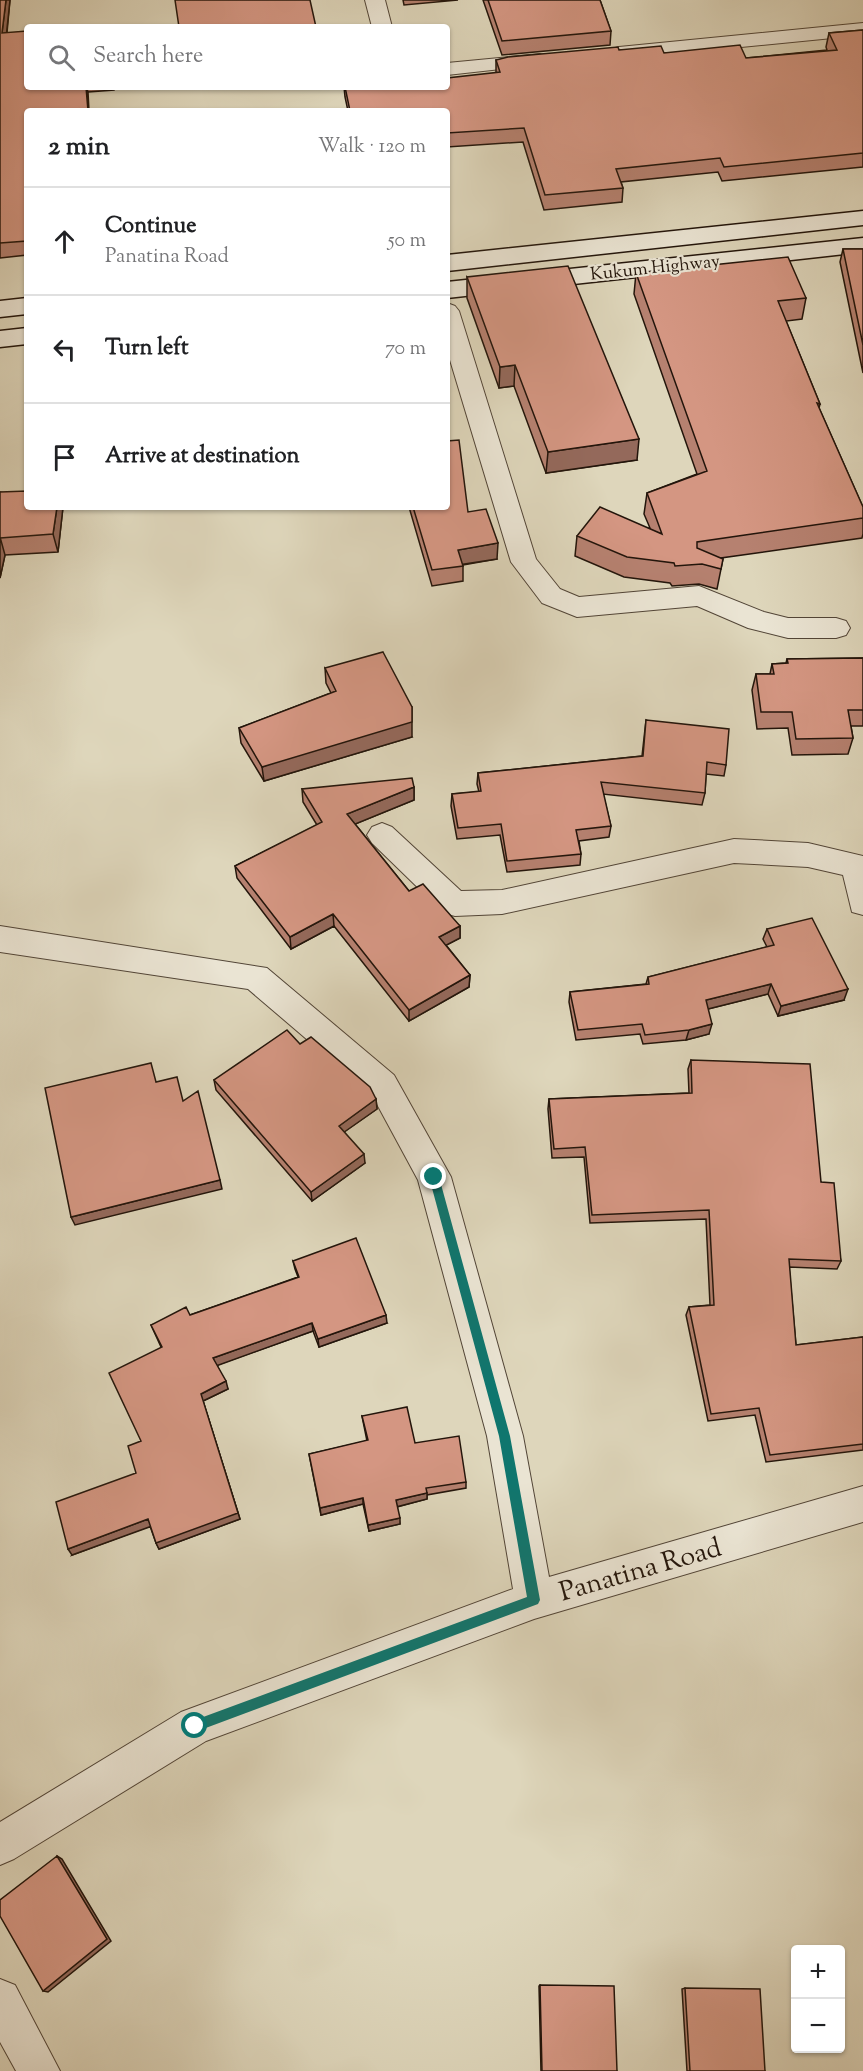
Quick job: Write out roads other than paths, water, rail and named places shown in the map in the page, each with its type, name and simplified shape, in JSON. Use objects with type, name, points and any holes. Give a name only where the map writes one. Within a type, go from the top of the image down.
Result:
[{"type":"main road","name":"Kukum Highway","points":[[450,263],[863,218]]},
{"type":"main road","name":"Kukum Highway","points":[[450,290],[863,245]]},
{"type":"main road","points":[[0,309],[24,306]]},
{"type":"main road","points":[[0,339],[24,336]]},
{"type":"street","points":[[375,0],[381,24]]},
{"type":"street","points":[[602,54],[863,29]]},
{"type":"street","points":[[450,69],[566,58]]},
{"type":"street","points":[[450,322],[524,562],[551,596],[577,608],[699,596],[758,621],[788,628],[836,628]]},
{"type":"street","points":[[382,834],[455,904],[502,902],[734,851],[808,855],[859,867],[863,903]]},
{"type":"street","points":[[0,939],[256,977],[383,1085],[434,1177],[505,1436],[534,1600]]},
{"type":"street","name":"Panatina Road","points":[[0,1845],[195,1726],[534,1600],[863,1504]]},
{"type":"street","points":[[0,2000],[39,2071]]}]
